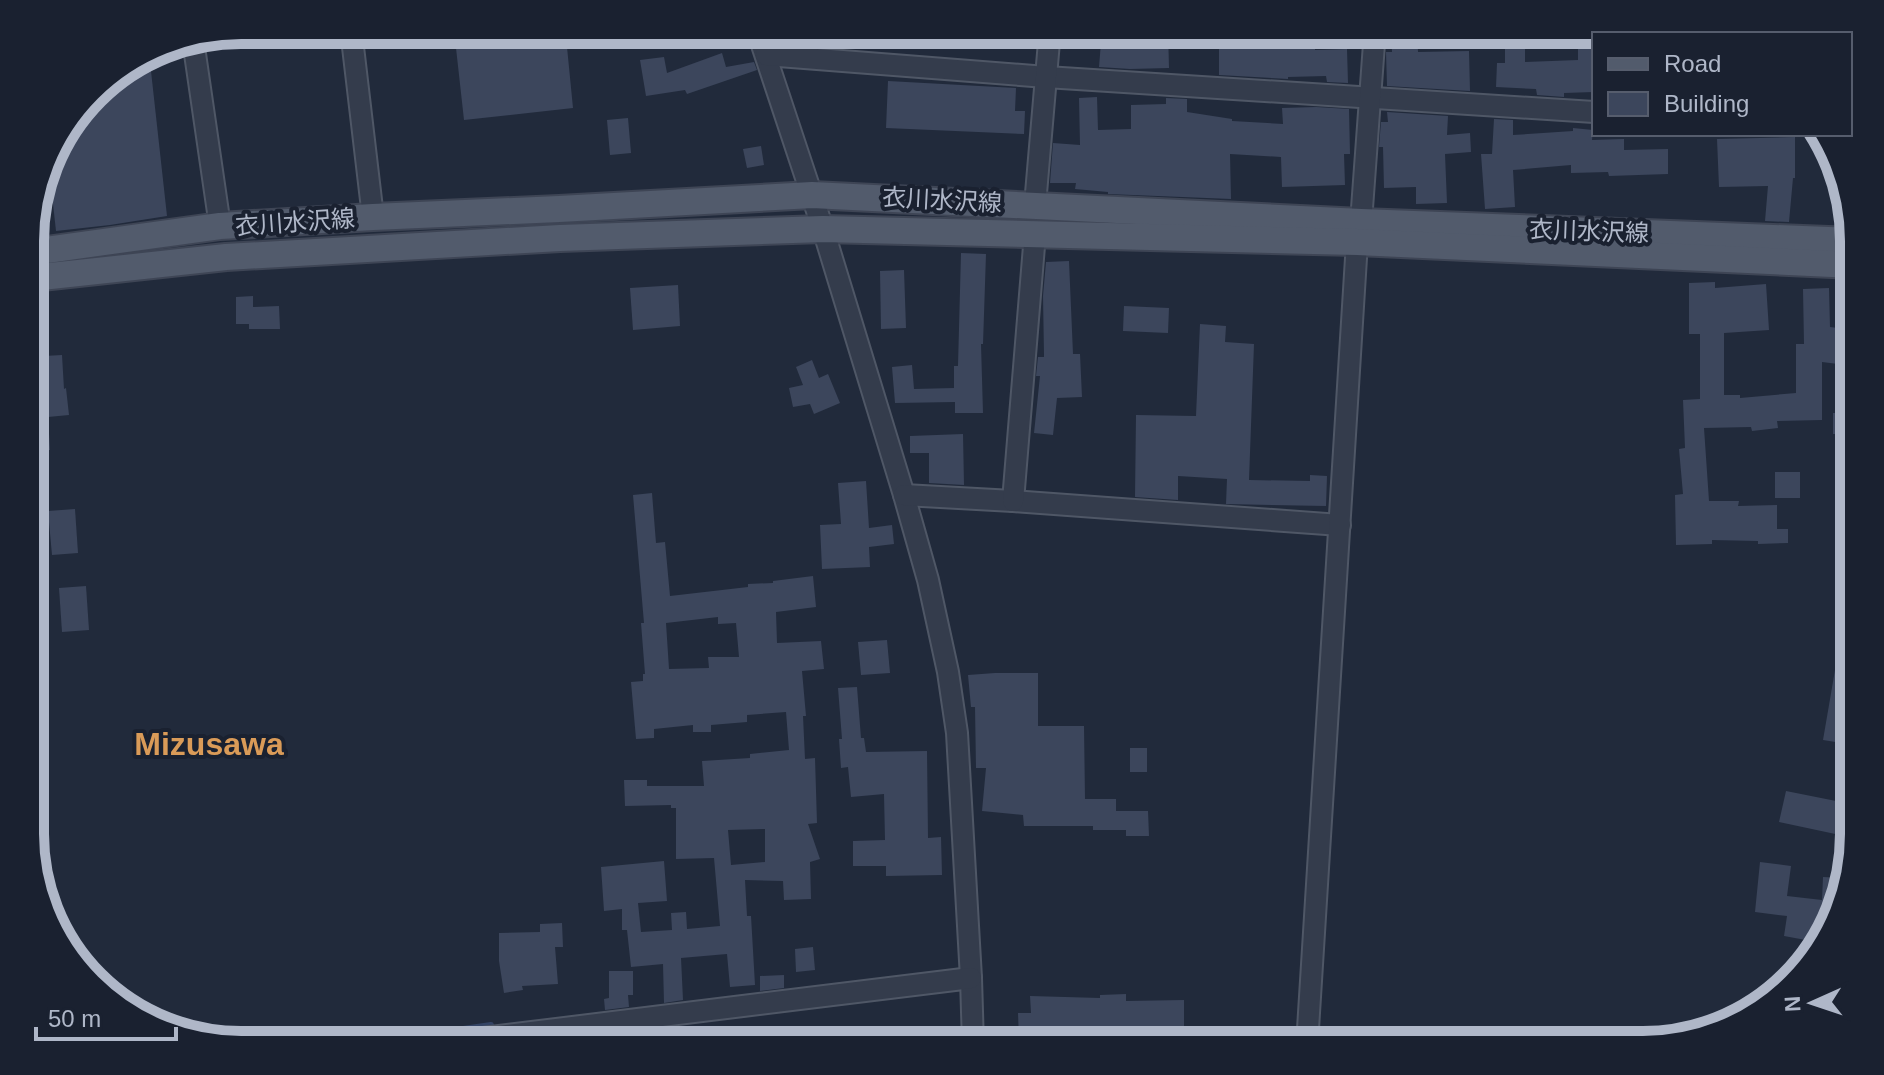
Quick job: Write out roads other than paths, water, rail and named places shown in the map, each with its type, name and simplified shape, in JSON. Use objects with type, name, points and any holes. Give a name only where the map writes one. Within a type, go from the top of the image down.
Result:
[{"type":"main road","name":"衣川水沢線","points":[[44,250],[220,226],[812,195],[1035,205],[1359,232],[1840,264]]},
{"type":"main road","name":"衣川水沢線","points":[[44,277],[226,257],[560,238],[823,229],[1035,234],[1359,232],[1840,241]]},
{"type":"street","points":[[353,44],[373,217]]},
{"type":"street","points":[[762,44],[823,229],[928,580],[948,672],[957,733],[971,978],[978,1031]]},
{"type":"street","points":[[1035,205],[1049,44]]},
{"type":"street","points":[[1308,1031],[1359,232],[1374,44]]},
{"type":"street","points":[[194,50],[220,226]]},
{"type":"street","points":[[766,55],[1046,77],[1592,112]]},
{"type":"street","points":[[1013,501],[1035,234]]},
{"type":"street","points":[[904,495],[1340,525]]},
{"type":"street","points":[[540,1031],[971,978]]},
{"type":"waterway","points":[[449,1031],[491,1025],[493,1031]]},
{"type":"district","name":"Mizusawa","points":[[209,744]]}]
